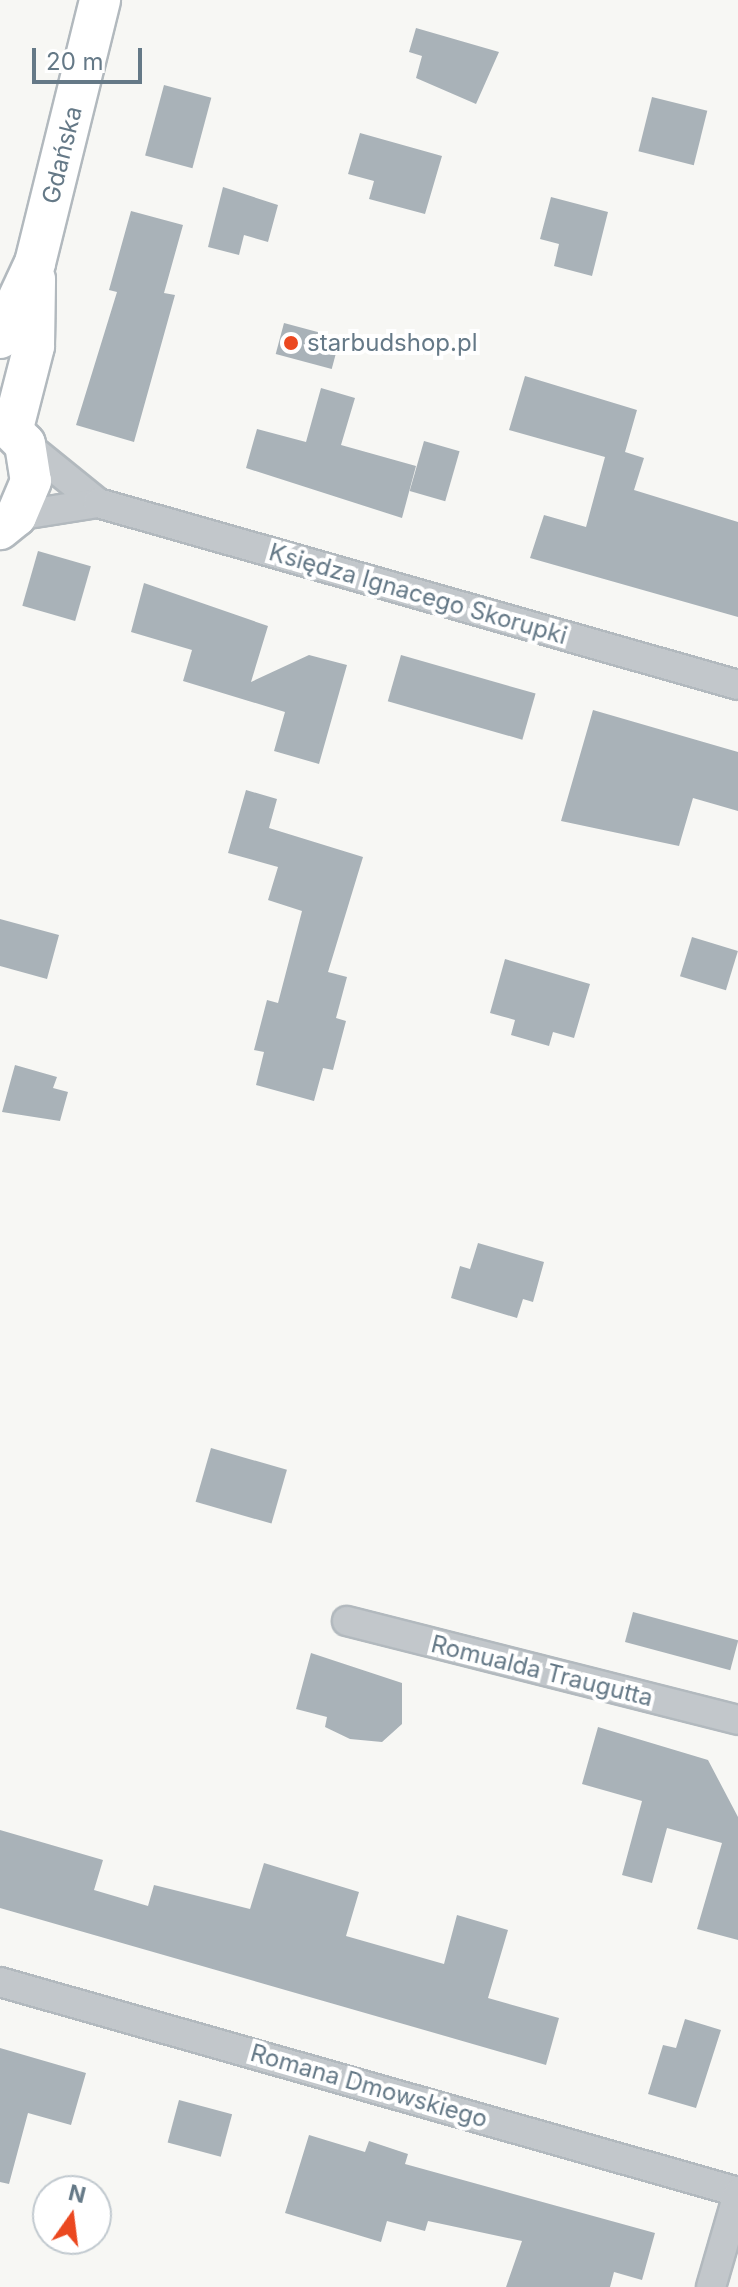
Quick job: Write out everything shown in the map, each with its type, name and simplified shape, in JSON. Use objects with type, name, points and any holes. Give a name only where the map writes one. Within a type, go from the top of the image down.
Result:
[{"type":"main road","name":"Gdańska","points":[[0,338],[35,263],[100,0]]},
{"type":"main road","name":"Gdańska","points":[[13,430],[34,346],[35,263]]},
{"type":"main road","points":[[8,522],[31,481],[13,430]]},
{"type":"street","name":"Księdza Ignacego Skorupki","points":[[13,430],[98,503],[738,685]]},
{"type":"street","name":"Księdza Ignacego Skorupki","points":[[8,522],[98,503]]},
{"type":"street","name":"Romualda Traugutta","points":[[347,1621],[738,1720]]},
{"type":"street","name":"Romana Dmowskiego","points":[[0,1982],[738,2193]]},
{"type":"street","points":[[711,2287],[738,2193]]},
{"type":"building","points":[[416,28],[499,52],[476,104],[416,78],[422,56],[409,52]]},
{"type":"building","points":[[164,85],[211,98],[192,168],[145,156]]},
{"type":"building","points":[[652,97],[707,111],[694,165],[638,151]]},
{"type":"building","points":[[360,133],[442,156],[425,214],[369,199],[374,181],[348,174]]},
{"type":"building","points":[[223,187],[278,205],[268,242],[244,235],[239,255],[208,247]]},
{"type":"building","points":[[551,197],[608,212],[592,276],[554,266],[559,244],[540,239]]},
{"type":"building","points":[[131,211],[183,225],[164,293],[175,295],[134,442],[76,425],[117,292],[109,290]]},
{"type":"building","points":[[284,323],[340,338],[332,369],[276,354]]},
{"type":"building","points":[[525,376],[637,410],[625,452],[644,458],[634,490],[738,522],[738,617],[530,558],[544,515],[586,527],[605,457],[509,430]]},
{"type":"building","points":[[321,388],[355,398],[341,445],[416,466],[402,518],[246,468],[257,429],[306,442]]},
{"type":"building","points":[[424,441],[460,451],[445,501],[410,491]]},
{"type":"building","points":[[38,551],[91,566],[75,621],[22,606]]},
{"type":"building","points":[[144,583],[268,626],[251,682],[309,655],[347,665],[319,764],[274,751],[285,712],[183,681],[192,650],[131,632]]},
{"type":"building","points":[[401,655],[536,694],[522,740],[388,701]]},
{"type":"building","points":[[593,710],[738,752],[738,811],[693,798],[679,846],[561,821]]},
{"type":"building","points":[[246,790],[277,799],[269,828],[363,857],[328,972],[347,977],[336,1018],[346,1021],[333,1070],[323,1068],[314,1101],[256,1085],[264,1052],[254,1050],[267,1000],[278,1003],[302,911],[268,900],[278,867],[228,853]]},
{"type":"building","points":[[0,919],[59,935],[47,979],[0,966]]},
{"type":"building","points":[[692,937],[738,951],[726,990],[680,976]]},
{"type":"building","points":[[505,959],[590,984],[574,1038],[553,1032],[549,1046],[511,1035],[515,1020],[490,1013]]},
{"type":"building","points":[[15,1065],[57,1077],[53,1088],[68,1092],[60,1121],[2,1112]]},
{"type":"building","points":[[478,1243],[544,1262],[533,1302],[523,1299],[517,1318],[451,1298],[460,1266],[470,1269]]},
{"type":"building","points":[[211,1448],[287,1470],[272,1524],[196,1502]]},
{"type":"building","points":[[633,1612],[738,1640],[730,1670],[625,1642]]},
{"type":"building","points":[[311,1653],[402,1683],[402,1724],[382,1742],[350,1739],[325,1727],[327,1717],[296,1709]]},
{"type":"building","points":[[598,1727],[708,1760],[738,1817],[738,1940],[697,1929],[722,1843],[667,1828],[652,1883],[622,1875],[642,1801],[582,1784]]},
{"type":"building","points":[[0,1830],[103,1860],[94,1890],[148,1906],[154,1885],[250,1909],[264,1863],[359,1892],[346,1936],[444,1964],[457,1915],[508,1930],[488,1998],[559,2018],[546,2065],[0,1908]]},
{"type":"building","points":[[685,2019],[721,2030],[696,2108],[648,2094],[663,2045],[676,2048]]},
{"type":"building","points":[[0,2048],[86,2073],[71,2125],[28,2113],[9,2184],[0,2182]]},
{"type":"building","points":[[179,2100],[232,2114],[221,2157],[168,2143]]},
{"type":"building","points":[[309,2135],[365,2152],[369,2141],[408,2154],[405,2164],[655,2233],[642,2280],[614,2272],[610,2287],[506,2287],[522,2241],[428,2221],[425,2231],[387,2221],[381,2242],[285,2213]]},
{"type":"place","name":"starbudshop.pl","points":[[291,343]]}]
